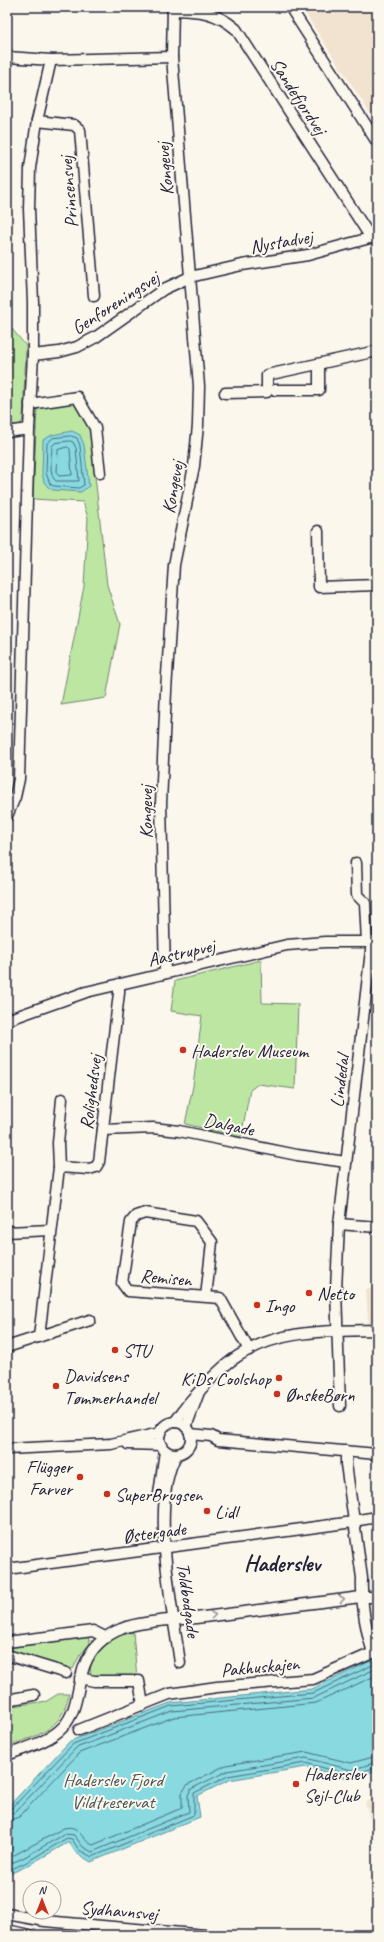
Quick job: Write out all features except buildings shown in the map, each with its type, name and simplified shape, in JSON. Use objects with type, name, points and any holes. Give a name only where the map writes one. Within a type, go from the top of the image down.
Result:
[{"type":"street","points":[[290,7],[377,142]]},
{"type":"street","name":"Kongevej","points":[[165,973],[161,804],[166,692],[174,565],[194,466],[198,424],[199,386],[172,57],[172,9]]},
{"type":"street","name":"Sandefjordvej","points":[[172,9],[203,11],[218,15],[236,30],[374,237]]},
{"type":"street","points":[[7,57],[51,60],[172,57]]},
{"type":"street","points":[[7,816],[15,797],[19,779],[29,429],[33,355],[33,302],[29,209],[30,168],[37,121],[51,60]]},
{"type":"street","name":"Prinsensvej","points":[[37,121],[74,125],[80,130],[94,296]]},
{"type":"street","name":"Nystadvej","points":[[190,277],[242,265],[308,255],[374,237]]},
{"type":"street","name":"Genforeningsvej","points":[[33,355],[59,352],[78,347],[96,337],[164,289],[190,277]]},
{"type":"street","points":[[225,393],[267,392],[267,375],[377,351]]},
{"type":"street","points":[[276,390],[319,390],[319,364]]},
{"type":"street","points":[[30,404],[77,398],[95,428],[100,473]]},
{"type":"street","points":[[7,432],[29,429]]},
{"type":"street","points":[[318,531],[319,587],[377,585]]},
{"type":"street","points":[[356,863],[357,895],[365,903],[372,942]]},
{"type":"street","name":"Aastrupvej","points":[[7,1020],[63,999],[119,984],[287,945],[325,942],[372,942]]},
{"type":"street","name":"Lindedal","points":[[340,1406],[336,1290],[339,1224],[372,942]]},
{"type":"street","name":"Rolighedsvej","points":[[59,1167],[89,1169],[96,1167],[99,1162],[119,984]]},
{"type":"street","name":"Rolighedsvej","points":[[39,1337],[59,1167],[58,1143],[62,1099]]},
{"type":"street","name":"Dalgade","points":[[103,1130],[154,1128],[179,1131],[297,1156],[346,1162]]},
{"type":"street","name":"Remisen","points":[[206,1297],[212,1242],[196,1221],[145,1213],[136,1216],[131,1222],[122,1283],[128,1291],[206,1297],[220,1298],[249,1350]]},
{"type":"street","points":[[339,1224],[377,1226]]},
{"type":"street","points":[[7,1232],[51,1230]]},
{"type":"street","points":[[7,1347],[90,1320]]},
{"type":"street","points":[[118,1443],[160,1433],[165,1426],[175,1422],[193,1398],[224,1367],[249,1350],[270,1341],[289,1336],[338,1331],[377,1330]]},
{"type":"street","points":[[7,1449],[118,1443],[163,1448],[177,1454],[185,1450],[199,1392]]},
{"type":"street","points":[[175,1422],[189,1435],[212,1442],[218,1440],[377,1454]]},
{"type":"street","points":[[160,1433],[163,1448]]},
{"type":"street","name":"Toldbodgade","points":[[163,1448],[158,1514],[164,1544],[180,1663]]},
{"type":"street","points":[[346,1451],[346,1464],[353,1521],[362,1578],[361,1597],[367,1632],[375,1652]]},
{"type":"street","name":"Toldbodgade","points":[[164,1544],[166,1490],[170,1468],[177,1454]]},
{"type":"street","name":"Østergade","points":[[7,1569],[164,1544],[377,1517]]},
{"type":"street","points":[[7,1755],[42,1740],[63,1727],[75,1706],[80,1678],[86,1660],[105,1638],[121,1629],[174,1620],[361,1597],[377,1597]]},
{"type":"street","points":[[7,1642],[93,1631],[105,1638]]},
{"type":"street","name":"Pakhuskajen","points":[[79,1730],[170,1694],[217,1687],[313,1679],[375,1652]]},
{"type":"street","points":[[7,1655],[66,1674]]},
{"type":"street","points":[[80,1678],[94,1681],[139,1681],[143,1705]]},
{"type":"street","points":[[7,1700],[34,1695]]},
{"type":"street","name":"Sydhavnsvej","points":[[7,1914],[45,1921],[205,1935]]},
{"type":"street","points":[[7,1930],[28,1935]]},
{"type":"shaded area","points":[[301,7],[377,7],[377,124]]},
{"type":"shaded area","points":[[366,1289],[377,1289],[377,1412],[368,1323]]},
{"type":"shaded area","points":[[377,1798],[377,1841],[365,1802]]},
{"type":"green space","points":[[7,323],[26,346],[23,419],[21,424],[7,426]]},
{"type":"green space","points":[[71,401],[76,403],[90,430],[107,585],[120,624],[106,698],[61,705],[84,586],[88,518],[83,502],[33,499],[37,408]]},
{"type":"green space","points":[[261,960],[262,1003],[298,1004],[295,1089],[258,1084],[250,1090],[241,1137],[185,1124],[193,1086],[202,1016],[171,1011],[175,981]]},
{"type":"green space","points":[[133,1632],[137,1678],[94,1678],[90,1668],[92,1662],[101,1650],[115,1638],[123,1634]]},
{"type":"green space","points":[[88,1637],[90,1643],[80,1655],[73,1669],[53,1664],[50,1665],[7,1652],[7,1648]]},
{"type":"green space","points":[[58,1694],[69,1694],[65,1707],[54,1724],[39,1735],[7,1747],[7,1707],[47,1701]]},
{"type":"water","points":[[72,431],[80,435],[84,445],[89,486],[81,492],[53,490],[44,482],[42,473],[43,440],[52,435]]},
{"type":"water","name":"Haderslev Fjord Vildtreservat","points":[[377,1658],[377,1770],[352,1779],[306,1767],[229,1780],[197,1796],[200,1817],[91,1862],[76,1853],[69,1842],[27,1866],[7,1875],[7,1808],[70,1741],[170,1703],[312,1689]]},
{"type":"place","name":"Haderslev Museum","points":[[183,1050]]},
{"type":"place","name":"Netto","points":[[309,1293]]},
{"type":"place","name":"Ingo","points":[[257,1305]]},
{"type":"place","name":"STU","points":[[115,1350]]},
{"type":"place","name":"KiDs Coolshop","points":[[279,1378]]},
{"type":"place","name":"Davidsens Tømmerhandel","points":[[56,1386]]},
{"type":"place","name":"ØnskeBørn","points":[[277,1394]]},
{"type":"place","name":"Flügger Farver","points":[[80,1477]]},
{"type":"place","name":"SuperBrugsen","points":[[107,1494]]},
{"type":"place","name":"Lidl","points":[[207,1511]]},
{"type":"place","name":"Haderslev Sejl-Club","points":[[296,1784]]},
{"type":"district","name":"Haderslev","points":[[282,1563]]}]
